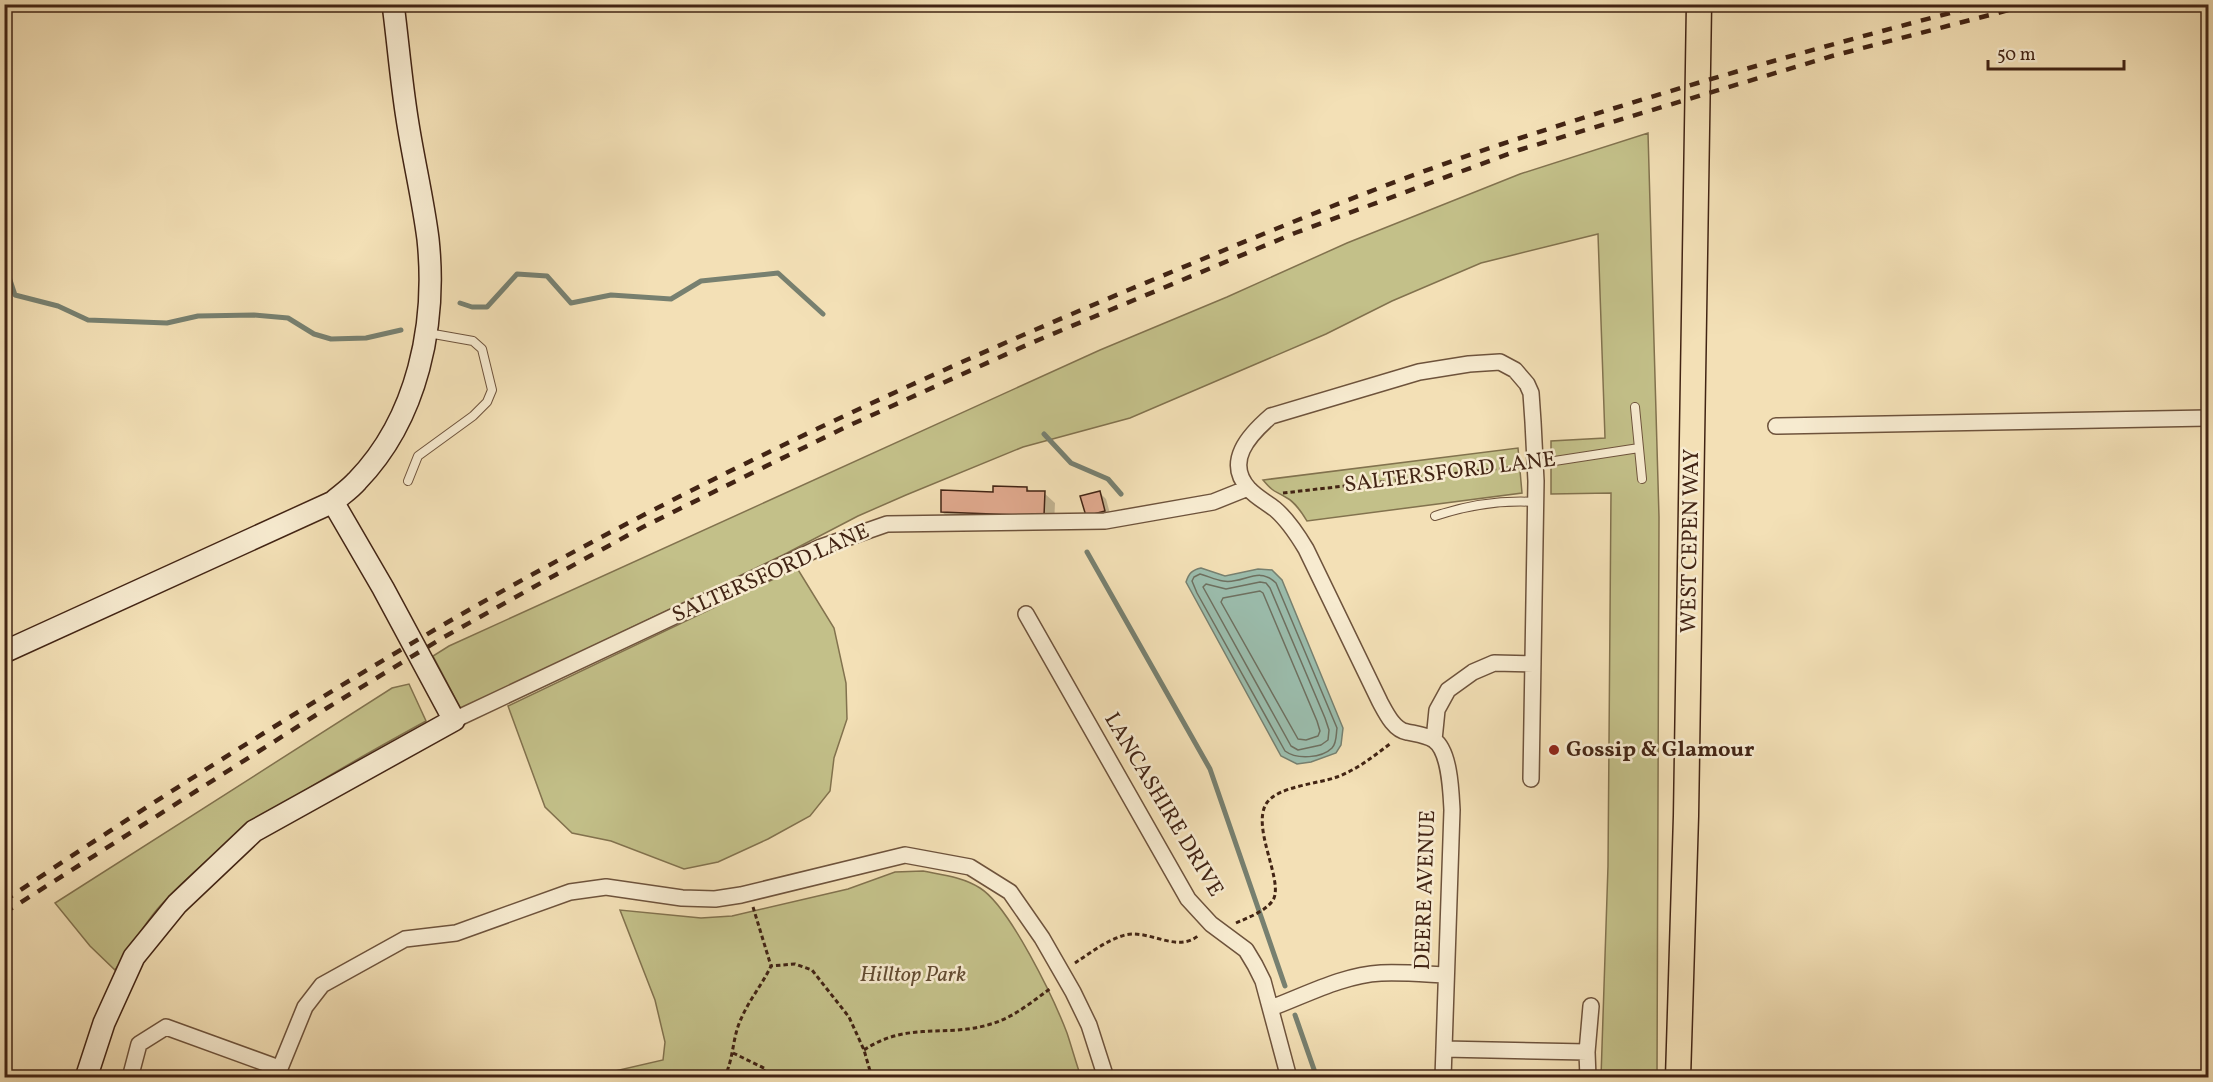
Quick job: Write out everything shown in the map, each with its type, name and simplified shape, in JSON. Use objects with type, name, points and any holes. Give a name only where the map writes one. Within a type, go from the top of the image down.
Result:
[{"type":"highway","name":"WEST CEPEN WAY","points":[[1678,1077],[1686,804],[1699,4]]},
{"type":"main road","points":[[4,652],[333,502],[356,483],[377,458],[396,428],[413,387],[428,333],[430,289],[428,239],[406,116],[393,4]]},
{"type":"main road","points":[[333,502],[383,588],[454,720]]},
{"type":"main road","name":"SALTERSFORD LANE","points":[[86,1077],[104,1023],[134,957],[177,904],[254,831],[454,720]]},
{"type":"street","points":[[1531,779],[1533,664],[1535,464],[1531,393],[1522,375],[1500,362],[1469,364],[1419,372],[1271,416],[1255,430],[1244,444],[1237,464],[1240,476],[1248,488],[1275,509],[1293,528],[1306,549],[1380,702],[1392,721],[1404,732],[1434,740],[1437,710],[1448,690],[1473,672],[1494,663],[1533,664]]},
{"type":"street","points":[[1776,426],[2208,418]]},
{"type":"street","name":"SALTERSFORD LANE","points":[[454,720],[821,547],[887,524],[1105,521],[1213,502],[1248,488]]},
{"type":"street","name":"LANCASHIRE DRIVE","points":[[1026,614],[1188,899],[1211,924],[1246,950],[1263,981],[1289,1077]]},
{"type":"street","name":"DEERE AVENUE","points":[[1434,740],[1441,747],[1450,778],[1451,801],[1443,1077]]},
{"type":"street","points":[[130,1077],[139,1044],[166,1027],[277,1073],[305,1007],[322,985],[405,939],[456,933],[570,892],[606,886],[682,898],[715,899],[745,894],[905,855],[970,867],[1010,892],[1042,938],[1089,1025],[1106,1077]]},
{"type":"street","points":[[1271,1008],[1335,983],[1358,977],[1380,973],[1446,975]]},
{"type":"street","points":[[1588,1077],[1587,1052],[1591,1006]]},
{"type":"street","points":[[1444,1049],[1587,1052]]},
{"type":"lane","points":[[408,481],[418,456],[473,416],[487,402],[492,390],[482,349],[473,341],[428,333]]},
{"type":"lane","points":[[1635,407],[1642,479]]},
{"type":"lane","name":"SALTERSFORD LANE","points":[[1535,464],[1639,448]]},
{"type":"lane","points":[[1435,516],[1480,504],[1535,502]]},
{"type":"path","name":"SALTERSFORD LANE","points":[[1261,499],[1304,490],[1535,464]]},
{"type":"path","points":[[1248,917],[1269,904],[1275,897],[1275,885],[1263,830],[1264,806],[1273,795],[1337,777],[1365,764],[1404,732]]},
{"type":"path","points":[[724,1077],[729,1068],[735,1036],[741,1020],[771,966],[745,894]]},
{"type":"path","points":[[864,1050],[893,1035],[919,1030],[959,1031],[993,1024],[1016,1012],[1110,942],[1126,935],[1144,935],[1183,943],[1195,938],[1211,924]]},
{"type":"path","points":[[771,966],[795,964],[812,970],[849,1017],[864,1050],[872,1077]]},
{"type":"path","points":[[733,1053],[766,1068],[760,1077]]},
{"type":"green space","points":[[1648,133],[1659,517],[1657,1077],[1601,1077],[1608,866],[1611,493],[1551,494],[1551,441],[1605,438],[1598,234],[1481,263],[1392,301],[1326,334],[1130,418],[1023,447],[906,495],[858,516],[787,553],[461,709],[433,656],[449,646],[1100,350],[1227,297],[1347,243],[1520,174]]},
{"type":"green space","points":[[1518,448],[1522,493],[1307,521],[1293,503],[1263,480]]},
{"type":"green space","points":[[797,568],[834,628],[846,683],[847,719],[834,758],[830,791],[810,816],[718,862],[684,869],[611,841],[572,833],[545,807],[508,706]]},
{"type":"green space","points":[[409,684],[426,721],[320,781],[220,850],[160,906],[115,970],[90,946],[55,903],[392,688]]},
{"type":"green space","name":"Hilltop Park","points":[[923,871],[967,881],[992,898],[1017,933],[1052,999],[1067,1033],[1081,1077],[589,1077],[663,1060],[665,1042],[655,1000],[620,910],[701,918],[732,916],[848,889],[895,872]]},
{"type":"water","points":[[1201,568],[1225,576],[1258,569],[1272,570],[1282,580],[1343,728],[1341,745],[1336,753],[1311,762],[1297,764],[1281,756],[1186,582],[1191,572]]},
{"type":"building","points":[[993,486],[1027,487],[1027,491],[1045,491],[1044,516],[941,512],[941,490],[993,492]]},
{"type":"building","points":[[1100,491],[1105,511],[1086,516],[1080,496]]},
{"type":"waterway","points":[[4,270],[8,274],[15,295],[58,306],[88,320],[167,323],[198,316],[254,315],[288,318],[314,334],[331,339],[366,338],[401,330]]},
{"type":"waterway","points":[[460,303],[472,307],[487,307],[517,274],[547,276],[571,303],[611,295],[671,299],[701,281],[778,273],[823,314]]},
{"type":"waterway","points":[[1044,434],[1071,463],[1108,479],[1121,494]]},
{"type":"waterway","points":[[1087,552],[1210,769],[1285,986]]},
{"type":"waterway","points":[[1295,1015],[1317,1078]]},
{"type":"railway","points":[[4,901],[221,760],[441,626],[528,577],[706,483],[887,396],[1205,258],[1422,172],[1570,122],[1687,86],[1985,4]]},
{"type":"railway","points":[[4,913],[327,708],[444,637],[548,579],[643,527],[848,426],[1031,343],[1295,233],[1519,150],[1832,56],[2032,4]]},
{"type":"place","name":"Gossip & Glamour","points":[[1554,750]]}]
